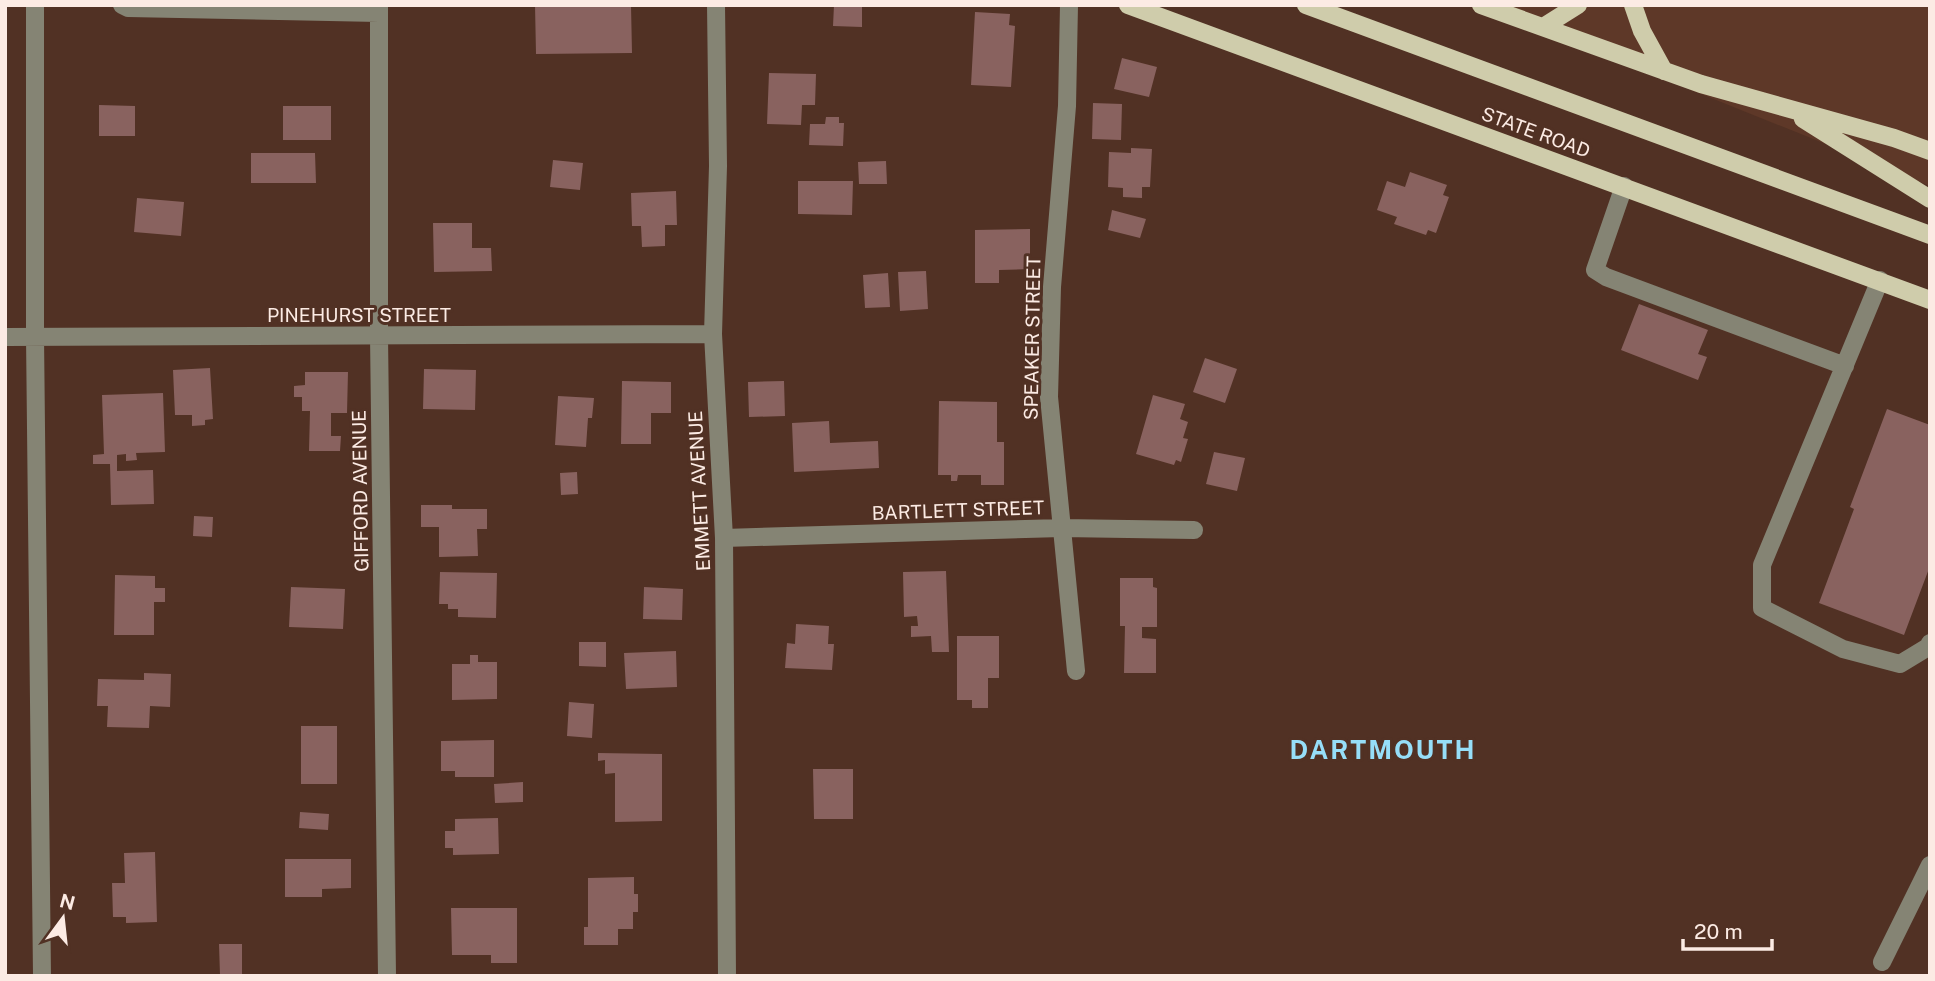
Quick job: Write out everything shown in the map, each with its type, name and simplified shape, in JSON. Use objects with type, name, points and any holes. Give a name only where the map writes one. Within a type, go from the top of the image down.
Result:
[{"type":"main road","name":"STATE ROAD","points":[[1128,5],[1930,300]]},
{"type":"main road","name":"STATE ROAD","points":[[1307,5],[1930,235]]},
{"type":"main road","points":[[1481,5],[1664,71],[1930,151]]},
{"type":"main road","points":[[1543,27],[1578,5]]},
{"type":"main road","points":[[1633,5],[1642,31],[1664,71]]},
{"type":"main road","points":[[1788,110],[1930,199]]},
{"type":"street","points":[[36,5],[35,336],[42,976]]},
{"type":"street","points":[[122,5],[128,8],[152,9],[379,9]]},
{"type":"street","name":"EMMETT AVENUE","points":[[716,5],[718,166],[713,334],[724,538],[727,976]]},
{"type":"street","name":"SPEAKER STREET","points":[[1069,5],[1067,106],[1049,342],[1049,397],[1076,671]]},
{"type":"street","name":"GIFFORD AVENUE","points":[[379,9],[379,336],[387,976]]},
{"type":"street","points":[[1624,186],[1595,270],[1606,277],[1845,366]]},
{"type":"street","points":[[1880,280],[1762,565],[1762,608],[1843,649],[1900,664],[1928,647],[1930,643]]},
{"type":"street","name":"PINEHURST STREET","points":[[5,337],[713,334]]},
{"type":"street","name":"BARTLETT STREET","points":[[724,538],[1062,528],[1194,530]]},
{"type":"street","points":[[1882,962],[1930,865]]},
{"type":"shaded area","points":[[1480,5],[1930,5],[1930,186]]},
{"type":"building","points":[[535,5],[631,5],[632,53],[536,54]]},
{"type":"building","points":[[834,5],[862,5],[862,27],[833,26]]},
{"type":"building","points":[[975,12],[1010,14],[1009,25],[1015,26],[1011,87],[971,85]]},
{"type":"building","points":[[1122,58],[1157,67],[1149,97],[1114,89]]},
{"type":"building","points":[[769,73],[816,74],[815,105],[802,105],[801,125],[767,124]]},
{"type":"building","points":[[1093,103],[1122,104],[1121,140],[1092,139]]},
{"type":"building","points":[[99,105],[135,106],[135,136],[99,136]]},
{"type":"building","points":[[283,106],[331,106],[331,140],[283,140]]},
{"type":"building","points":[[826,117],[839,117],[839,123],[844,123],[843,146],[809,145],[810,124],[825,124]]},
{"type":"building","points":[[1131,148],[1152,149],[1150,187],[1142,187],[1142,198],[1123,197],[1123,188],[1108,187],[1109,152],[1131,153]]},
{"type":"building","points":[[251,153],[315,153],[316,183],[251,183]]},
{"type":"building","points":[[553,160],[583,163],[580,190],[550,187]]},
{"type":"building","points":[[886,161],[887,184],[859,184],[858,162]]},
{"type":"building","points":[[1410,172],[1447,185],[1443,195],[1449,197],[1436,233],[1428,230],[1426,235],[1394,224],[1397,217],[1377,210],[1387,181],[1405,187]]},
{"type":"building","points":[[798,181],[853,181],[852,215],[798,214]]},
{"type":"building","points":[[676,191],[677,225],[665,225],[665,246],[642,247],[641,226],[632,226],[631,193]]},
{"type":"building","points":[[137,198],[184,202],[181,236],[134,232]]},
{"type":"building","points":[[1112,210],[1146,219],[1140,238],[1108,230]]},
{"type":"building","points":[[433,223],[472,223],[472,248],[491,248],[492,271],[434,272]]},
{"type":"building","points":[[1030,229],[1030,269],[999,270],[999,283],[975,283],[975,230]]},
{"type":"building","points":[[926,271],[928,309],[900,311],[898,272]]},
{"type":"building","points":[[888,273],[890,307],[865,308],[863,275]]},
{"type":"building","points":[[1639,304],[1708,330],[1698,354],[1707,357],[1698,380],[1621,350]]},
{"type":"building","points":[[1205,358],[1237,369],[1225,403],[1193,392]]},
{"type":"building","points":[[210,368],[213,419],[205,420],[205,425],[192,426],[192,415],[175,415],[173,370]]},
{"type":"building","points":[[424,369],[476,370],[475,410],[423,409]]},
{"type":"building","points":[[305,372],[348,372],[347,413],[331,413],[331,436],[341,436],[340,451],[309,451],[310,411],[302,411],[302,397],[294,397],[294,386],[305,385]]},
{"type":"building","points":[[622,381],[671,382],[671,413],[651,413],[651,444],[621,444]]},
{"type":"building","points":[[784,381],[785,416],[749,417],[748,382]]},
{"type":"building","points":[[163,393],[165,452],[136,453],[137,460],[126,461],[126,454],[117,455],[117,471],[153,470],[154,504],[111,505],[110,464],[93,464],[93,455],[104,454],[102,395]]},
{"type":"building","points":[[1153,395],[1185,404],[1180,419],[1188,422],[1183,438],[1188,439],[1181,462],[1176,460],[1174,465],[1136,454]]},
{"type":"building","points":[[558,396],[594,398],[592,418],[588,418],[586,447],[555,445]]},
{"type":"building","points":[[939,401],[997,402],[997,442],[1004,442],[1004,485],[981,485],[981,475],[958,475],[957,481],[951,481],[951,475],[938,475]]},
{"type":"building","points":[[1887,409],[1930,425],[1930,566],[1904,635],[1819,603],[1854,509],[1850,507]]},
{"type":"building","points":[[829,421],[830,443],[878,441],[879,468],[794,472],[792,423]]},
{"type":"building","points":[[1214,452],[1245,458],[1237,491],[1206,484]]},
{"type":"building","points":[[577,472],[578,494],[561,495],[560,473]]},
{"type":"building","points":[[421,505],[452,505],[452,509],[487,509],[487,529],[477,529],[478,556],[439,557],[439,527],[421,527]]},
{"type":"building","points":[[194,516],[213,517],[212,537],[193,536]]},
{"type":"building","points":[[946,571],[949,652],[932,652],[931,636],[911,637],[911,626],[918,626],[917,616],[904,617],[903,572]]},
{"type":"building","points":[[440,572],[497,573],[496,618],[458,617],[458,609],[448,609],[448,604],[439,604]]},
{"type":"building","points":[[115,575],[155,576],[155,588],[165,588],[165,602],[154,602],[154,635],[114,635]]},
{"type":"building","points":[[1120,578],[1153,578],[1153,587],[1157,588],[1157,627],[1142,627],[1142,638],[1156,639],[1156,673],[1124,673],[1125,626],[1120,626]]},
{"type":"building","points":[[291,587],[345,589],[343,629],[289,627]]},
{"type":"building","points":[[644,587],[683,589],[682,620],[643,619]]},
{"type":"building","points":[[796,624],[829,626],[828,644],[834,644],[832,670],[785,668],[787,643],[795,644]]},
{"type":"building","points":[[957,636],[999,636],[999,678],[988,678],[988,708],[972,708],[972,700],[957,700]]},
{"type":"building","points":[[579,642],[606,642],[606,667],[579,666]]},
{"type":"building","points":[[676,651],[677,687],[626,689],[624,653]]},
{"type":"building","points":[[470,655],[478,655],[478,662],[497,662],[497,699],[452,700],[452,664],[470,664]]},
{"type":"building","points":[[144,673],[171,674],[170,707],[150,706],[149,728],[107,727],[108,706],[97,706],[98,679],[144,680]]},
{"type":"building","points":[[569,702],[594,704],[592,738],[567,736]]},
{"type":"building","points":[[301,726],[337,726],[337,784],[301,784]]},
{"type":"building","points":[[494,740],[494,777],[455,777],[455,771],[441,771],[441,741]]},
{"type":"building","points":[[598,753],[662,754],[662,821],[615,822],[615,773],[605,774],[605,760],[598,761]]},
{"type":"building","points":[[813,769],[853,769],[853,819],[814,819]]},
{"type":"building","points":[[523,782],[523,802],[495,803],[494,784]]},
{"type":"building","points":[[300,812],[329,814],[328,830],[299,828]]},
{"type":"building","points":[[498,818],[499,854],[453,855],[453,848],[445,848],[445,831],[455,831],[455,819]]},
{"type":"building","points":[[155,852],[157,922],[126,923],[126,917],[113,917],[112,883],[125,883],[124,853]]},
{"type":"building","points":[[285,859],[351,859],[351,888],[322,889],[322,897],[285,897]]},
{"type":"building","points":[[634,877],[638,912],[633,912],[633,929],[618,929],[618,945],[584,945],[584,927],[588,927],[588,878]]},
{"type":"building","points":[[451,908],[517,908],[517,963],[491,963],[491,955],[452,955]]},
{"type":"building","points":[[219,944],[242,944],[242,975],[220,975]]},
{"type":"district","name":"DARTMOUTH","points":[[1383,750]]}]
